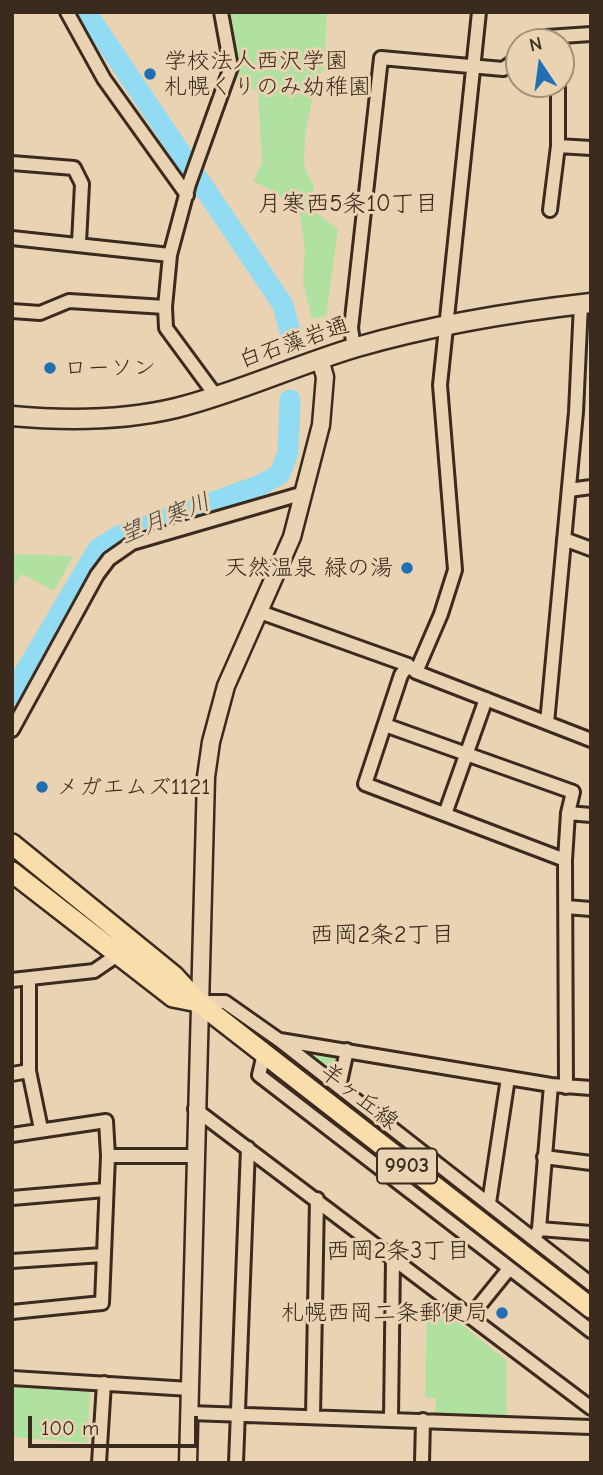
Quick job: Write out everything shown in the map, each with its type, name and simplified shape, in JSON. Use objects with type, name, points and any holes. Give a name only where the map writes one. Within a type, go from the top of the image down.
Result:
[{"type":"main road","name":"白石藻岩通","points":[[12,416],[54,420],[109,418],[166,410],[216,396],[354,348],[446,325],[586,303]]},
{"type":"main road","name":"羊ヶ丘線","points":[[12,844],[173,975],[198,1002],[591,1308]]},
{"type":"main road","name":"羊ヶ丘線","points":[[12,872],[173,997],[198,1002]]},
{"type":"street","points":[[67,12],[104,79],[188,190]]},
{"type":"street","points":[[216,396],[166,328],[165,307],[170,255],[198,157],[231,67],[221,12]]},
{"type":"street","points":[[479,12],[440,385],[454,570],[441,614],[412,668],[401,675],[365,784],[565,860]]},
{"type":"street","points":[[354,348],[351,328],[381,58],[505,68]]},
{"type":"street","points":[[550,209],[558,146],[558,98]]},
{"type":"street","points":[[558,146],[591,148]]},
{"type":"street","points":[[12,163],[74,168],[82,184],[79,243]]},
{"type":"street","points":[[12,238],[79,243],[170,255]]},
{"type":"street","points":[[12,311],[40,313],[69,301],[165,307]]},
{"type":"street","points":[[547,723],[586,303]]},
{"type":"street","points":[[188,1463],[195,1109],[206,777],[211,742],[226,686],[292,537],[321,425],[325,377],[320,359]]},
{"type":"street","points":[[569,490],[591,487]]},
{"type":"street","points":[[12,730],[97,575],[109,559],[132,543],[304,492]]},
{"type":"street","points":[[564,539],[591,550]]},
{"type":"street","points":[[260,612],[412,668],[591,740]]},
{"type":"street","points":[[445,814],[486,699]]},
{"type":"street","points":[[385,725],[465,756],[573,792],[568,813],[565,860],[566,1087]]},
{"type":"street","points":[[568,813],[591,815]]},
{"type":"street","points":[[566,907],[591,909]]},
{"type":"street","points":[[12,980],[94,971],[118,954]]},
{"type":"street","points":[[29,979],[29,1071],[41,1129]]},
{"type":"street","points":[[198,1002],[225,1002],[279,1040],[489,1203],[537,1234],[591,1284]]},
{"type":"street","points":[[279,1040],[551,1085],[591,1088]]},
{"type":"street","points":[[339,1087],[347,1050]]},
{"type":"street","points":[[264,1054],[259,1075],[508,1270],[591,1331]]},
{"type":"street","points":[[12,1074],[29,1071]]},
{"type":"street","points":[[489,1203],[508,1078]]},
{"type":"street","points":[[537,1234],[551,1085]]},
{"type":"street","points":[[195,1109],[591,1408]]},
{"type":"street","points":[[12,1135],[106,1121],[108,1156],[102,1303],[12,1312]]},
{"type":"street","points":[[236,1463],[248,1147]]},
{"type":"street","points":[[108,1156],[194,1156]]},
{"type":"street","points":[[544,1157],[591,1163]]},
{"type":"street","points":[[12,1198],[106,1190]]},
{"type":"street","points":[[313,1416],[317,1199]]},
{"type":"street","points":[[537,1234],[591,1233]]},
{"type":"street","points":[[12,1261],[103,1255]]},
{"type":"street","points":[[391,1418],[393,1259]]},
{"type":"street","points":[[470,1317],[508,1270]]},
{"type":"street","points":[[12,1378],[190,1389]]},
{"type":"street","points":[[99,1463],[104,1383]]},
{"type":"street","points":[[189,1413],[591,1427]]},
{"type":"street","points":[[422,1463],[423,1420]]},
{"type":"green space","points":[[226,12],[327,12],[324,69],[316,79],[305,136],[304,166],[313,185],[316,213],[338,229],[326,316],[312,319],[303,282],[305,248],[300,215],[275,192],[253,181],[262,163],[258,92],[237,81]]},
{"type":"green space","points":[[12,554],[73,556],[54,591],[22,574],[12,588]]},
{"type":"green space","points":[[292,1045],[338,1051],[333,1078]]},
{"type":"green space","points":[[427,1297],[507,1361],[507,1415],[435,1413],[436,1398],[425,1398]]},
{"type":"green space","points":[[12,1381],[88,1384],[87,1443],[12,1437]]},
{"type":"waterway","name":"望月寒川","points":[[86,12],[283,305],[291,335]]},
{"type":"waterway","name":"望月寒川","points":[[12,694],[98,549],[119,536],[261,485],[280,474],[288,452],[290,400]]},
{"type":"place","name":"学校法人西沢学園 札幌くりのみ幼稚園","points":[[150,74]]},
{"type":"place","name":"ローソン","points":[[50,368]]},
{"type":"place","name":"天然温泉 緑の湯","points":[[407,568]]},
{"type":"place","name":"メガエムズ1121","points":[[42,787]]},
{"type":"place","name":"札幌西岡二条郵便局","points":[[502,1313]]},
{"type":"district","name":"月寒西5条10丁目","points":[[348,204]]},
{"type":"district","name":"西岡2条2丁目","points":[[382,935]]},
{"type":"district","name":"西岡2条3丁目","points":[[398,1251]]}]
